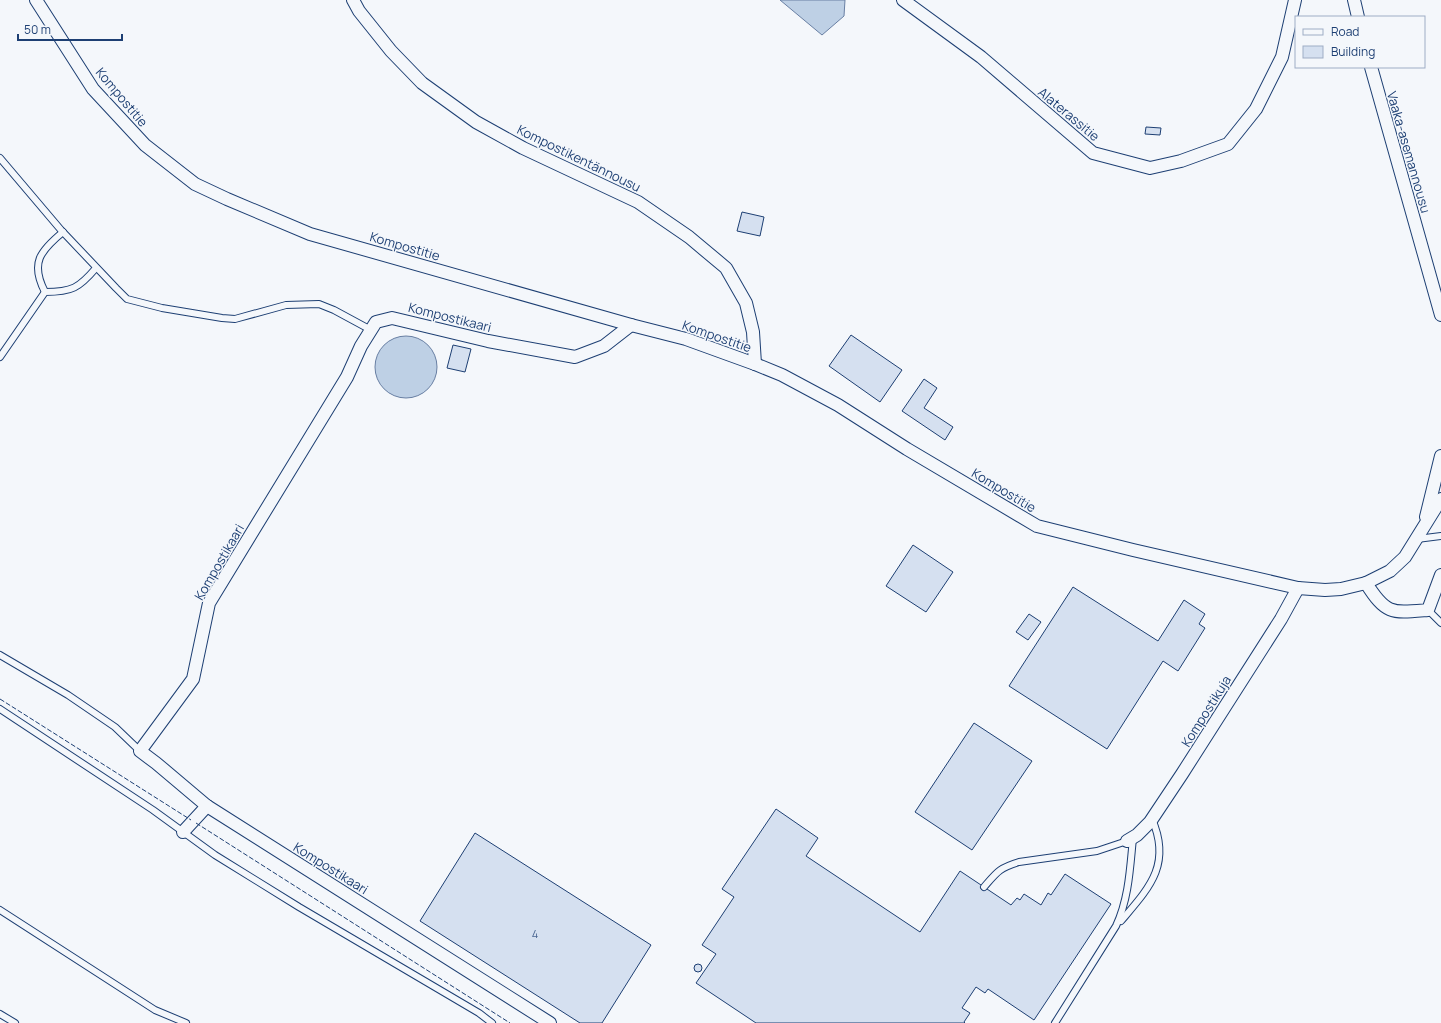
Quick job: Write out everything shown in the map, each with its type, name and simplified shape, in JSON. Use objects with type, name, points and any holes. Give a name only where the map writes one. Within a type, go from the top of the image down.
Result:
[{"type":"street","name":"Kompostitie","points":[[36,0],[93,89],[145,145],[195,184],[310,234],[631,325],[686,339],[755,364],[782,375],[838,405],[907,449],[1037,526],[1132,550],[1298,588],[1324,590],[1341,589],[1366,583],[1390,571],[1405,557],[1441,499]]},
{"type":"street","name":"Kompostikentännousu","points":[[353,0],[359,11],[391,51],[422,83],[476,122],[523,148],[638,202],[689,238],[726,268],[746,303],[753,332],[755,364]]},
{"type":"street","name":"Alaterassitie","points":[[903,0],[981,57],[1093,153],[1150,168],[1182,161],[1228,144],[1256,109],[1282,57],[1295,0]]},
{"type":"street","points":[[1354,0],[1358,16]]},
{"type":"street","name":"Vaaka-asemannousu","points":[[1371,68],[1441,315]]},
{"type":"street","name":"Kompostikaari","points":[[550,1023],[207,806],[140,751],[193,679],[209,603],[288,476],[347,377],[361,346],[376,322],[392,318],[488,341],[575,357],[604,346],[631,325]]},
{"type":"street","name":"Kompostitie","points":[[1423,527],[1441,456]]},
{"type":"street","points":[[1366,583],[1377,601],[1387,609],[1402,612],[1428,610],[1441,575]]},
{"type":"street","name":"Kompostikuja","points":[[1130,840],[1152,819],[1182,774],[1281,619],[1298,588]]},
{"type":"street","points":[[183,832],[207,806]]},
{"type":"lane","points":[[0,158],[63,232],[127,299],[156,307],[235,319],[286,305],[319,304],[334,310],[371,330]]},
{"type":"lane","points":[[45,292],[40,283],[37,265],[41,254],[63,232]]},
{"type":"lane","points":[[45,292],[65,292],[76,288],[96,268]]},
{"type":"lane","points":[[0,357],[45,292]]},
{"type":"lane","points":[[1417,539],[1441,536]]},
{"type":"lane","points":[[1428,610],[1441,623]]},
{"type":"lane","points":[[0,654],[115,727],[140,751]]},
{"type":"lane","points":[[0,709],[153,810],[215,855],[298,907],[480,1014],[492,1023]]},
{"type":"lane","points":[[1116,926],[1149,886],[1155,874],[1158,862],[1159,844],[1157,831],[1152,819]]},
{"type":"lane","points":[[984,887],[1000,869],[1007,865],[1097,851],[1130,840],[1128,888],[1123,911],[1116,926],[1055,1023]]},
{"type":"lane","points":[[0,910],[155,1010],[186,1023]]},
{"type":"lane","points":[[0,1014],[15,1023]]},
{"type":"water","points":[[780,0],[845,0],[844,16],[822,35]]},
{"type":"water","points":[[400,336],[412,336],[428,345],[435,355],[437,367],[435,379],[428,389],[412,398],[400,398],[389,393],[380,384],[375,373],[375,361],[380,350],[389,341]]},
{"type":"building","points":[[1146,127],[1161,128],[1160,135],[1145,134]]},
{"type":"building","points":[[742,212],[764,217],[760,236],[737,231]]},
{"type":"building","points":[[851,335],[902,370],[880,402],[829,366]]},
{"type":"building","points":[[453,345],[471,349],[465,372],[447,368]]},
{"type":"building","points":[[924,379],[937,388],[924,408],[953,427],[945,440],[902,411]]},
{"type":"building","points":[[913,545],[953,572],[926,612],[886,586]]},
{"type":"building","points":[[1073,587],[1158,641],[1184,600],[1205,614],[1199,624],[1205,628],[1178,671],[1163,661],[1107,749],[1009,686]]},
{"type":"building","points":[[1029,614],[1041,622],[1028,640],[1016,632]]},
{"type":"building","points":[[974,723],[1032,761],[972,850],[915,812]]},
{"type":"building","points":[[776,809],[818,838],[806,856],[920,932],[960,871],[1011,905],[1017,898],[1020,900],[1024,894],[1041,905],[1048,893],[1051,895],[1065,874],[1111,904],[1034,1020],[988,989],[985,993],[976,987],[962,1008],[970,1013],[964,1022],[965,1023],[756,1023],[696,983],[716,954],[702,945],[734,897],[722,889]]},
{"type":"building","points":[[475,833],[651,945],[602,1023],[580,1023],[420,921]]},
{"type":"building","points":[[698,964],[701,965],[701,971],[698,972],[695,971],[694,968],[695,965]]},
{"type":"fence","points":[[0,699],[191,820]]},
{"type":"fence","points":[[196,823],[510,1023]]}]
